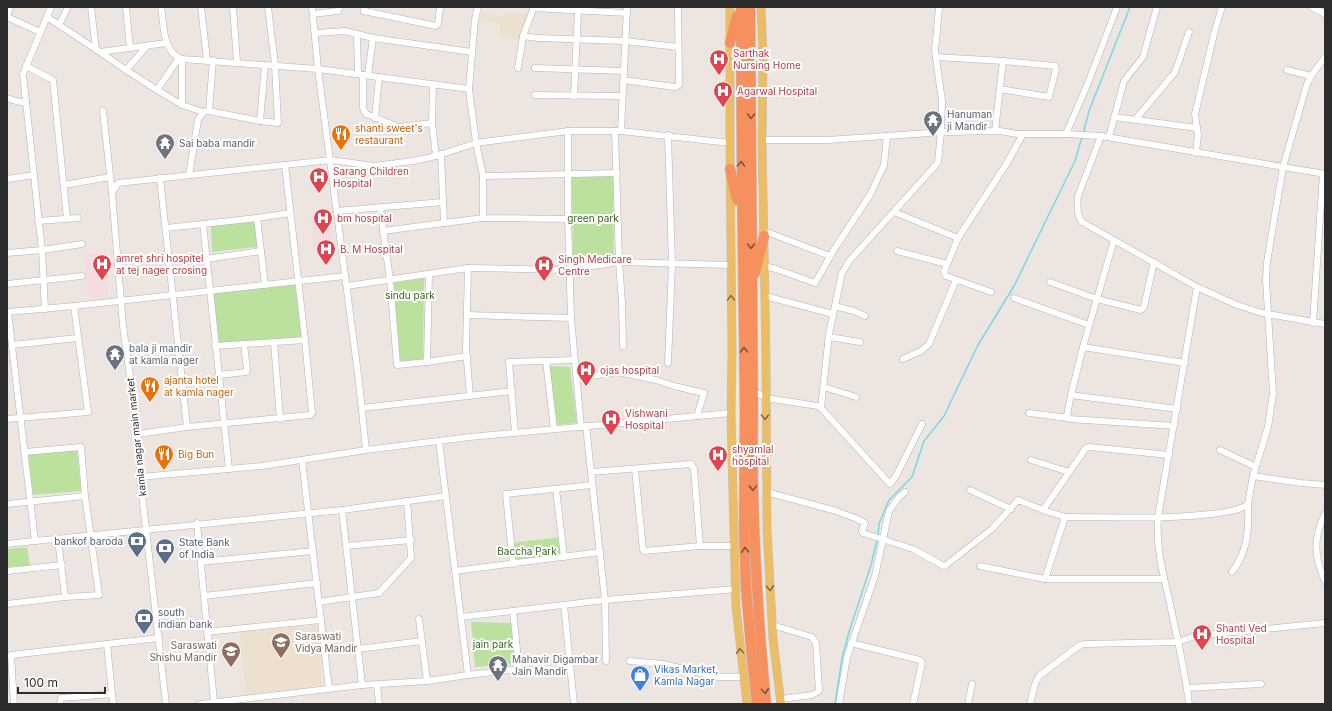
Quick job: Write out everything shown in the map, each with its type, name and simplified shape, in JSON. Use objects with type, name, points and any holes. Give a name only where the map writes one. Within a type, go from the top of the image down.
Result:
[{"type":"highway","points":[[730,43],[740,7]]},
{"type":"highway","points":[[740,7],[745,412],[744,528],[746,589],[757,704]]},
{"type":"highway","points":[[750,7],[752,459],[756,582],[766,704]]},
{"type":"highway","points":[[730,169],[742,225]]},
{"type":"highway","points":[[751,288],[764,234]]},
{"type":"main road","points":[[730,7],[731,413],[734,546],[736,589],[746,704]]},
{"type":"main road","points":[[761,7],[763,55],[762,140],[767,530],[772,625],[781,702]]},
{"type":"street","points":[[10,7],[7,17],[40,32]]},
{"type":"street","points":[[45,309],[42,250],[23,76],[51,7]]},
{"type":"street","points":[[59,25],[68,7]]},
{"type":"street","points":[[91,7],[98,51]]},
{"type":"street","points":[[126,7],[130,48]]},
{"type":"street","points":[[161,7],[166,43],[171,52],[180,58],[318,69],[469,89]]},
{"type":"street","points":[[189,175],[197,126],[206,112],[210,60],[201,7]]},
{"type":"street","points":[[233,7],[237,62]]},
{"type":"street","points":[[47,17],[126,70],[182,105],[206,112],[278,123],[275,65],[268,7]]},
{"type":"street","points":[[340,7],[338,11],[313,10],[318,69],[347,286],[366,450]]},
{"type":"street","points":[[365,7],[364,11],[436,26],[438,24],[440,7]]},
{"type":"street","points":[[478,7],[475,19],[469,89],[476,143],[483,176],[483,218]]},
{"type":"street","points":[[623,80],[679,85],[678,7]]},
{"type":"street","points":[[821,408],[829,337],[842,273],[847,264],[937,164],[941,132],[942,101],[935,51],[939,7]]},
{"type":"street","points":[[1066,134],[1088,83],[1117,7]]},
{"type":"street","points":[[1109,137],[1124,81],[1142,57],[1157,7]]},
{"type":"street","points":[[1196,153],[1198,140],[1195,114],[1214,30],[1222,7]]},
{"type":"street","points":[[1312,7],[1325,14]]},
{"type":"street","points":[[518,68],[523,36],[534,8],[627,10],[616,173],[623,346]]},
{"type":"street","points":[[574,96],[578,10]]},
{"type":"street","points":[[315,33],[345,31],[373,38],[472,52]]},
{"type":"street","points":[[1135,120],[1175,72],[1189,32]]},
{"type":"street","points":[[357,34],[363,75],[363,108],[366,114],[403,127],[432,123]]},
{"type":"street","points":[[523,36],[538,38],[625,41],[678,47]]},
{"type":"street","points":[[363,75],[373,38]]},
{"type":"street","points":[[98,51],[166,43]]},
{"type":"street","points":[[126,70],[147,46]]},
{"type":"street","points":[[1232,572],[1241,561],[1245,544],[1248,528],[1248,504],[1253,476],[1268,427],[1273,394],[1266,280],[1267,262],[1282,167],[1307,84],[1325,57]]},
{"type":"street","points":[[157,90],[180,58]]},
{"type":"street","points":[[180,58],[182,105]]},
{"type":"street","points":[[936,58],[1003,61],[1055,66],[1056,69],[1049,97],[1000,89]]},
{"type":"street","points":[[995,131],[1003,61]]},
{"type":"street","points":[[260,121],[265,65]]},
{"type":"street","points":[[26,66],[54,80],[68,219]]},
{"type":"street","points":[[535,68],[576,68],[624,71]]},
{"type":"street","points":[[1286,70],[1311,76]]},
{"type":"street","points":[[375,118],[379,77]]},
{"type":"street","points":[[433,84],[432,123],[438,155],[444,223]]},
{"type":"street","points":[[535,95],[622,96]]},
{"type":"street","points":[[7,98],[26,103]]},
{"type":"street","name":"kamla nagar main market","points":[[103,111],[122,300],[123,326],[138,434],[140,477],[166,704]]},
{"type":"street","points":[[1114,117],[1197,128]]},
{"type":"street","points":[[112,193],[118,183],[331,160],[374,166],[413,161],[476,143],[568,131],[618,131],[668,135],[730,143]]},
{"type":"street","points":[[568,131],[568,219],[571,318],[576,378],[591,472],[605,600],[606,660]]},
{"type":"street","points":[[762,140],[827,140],[941,132],[995,131],[1023,134],[1101,136],[1324,174],[1313,323]]},
{"type":"street","points":[[991,292],[956,280],[944,274],[958,238],[1007,162],[1023,134]]},
{"type":"street","points":[[668,135],[672,264],[668,363]]},
{"type":"street","points":[[764,266],[814,283],[870,195],[884,165],[887,136]]},
{"type":"street","points":[[1101,136],[1078,196],[1077,202],[1080,219],[1082,222],[1197,287],[1237,305],[1269,314],[1325,324]]},
{"type":"street","points":[[138,434],[187,427],[280,419],[310,415],[312,413],[285,165]]},
{"type":"street","points":[[483,176],[616,173]]},
{"type":"street","points":[[7,179],[34,175]]},
{"type":"street","points":[[64,185],[110,178]]},
{"type":"street","points":[[160,178],[187,427]]},
{"type":"street","points":[[337,211],[443,202]]},
{"type":"street","points":[[380,207],[390,280],[396,364],[398,366],[467,356]]},
{"type":"street","points":[[894,212],[958,238]]},
{"type":"street","points":[[166,228],[290,213]]},
{"type":"street","points":[[38,221],[78,218]]},
{"type":"street","points":[[257,218],[265,284]]},
{"type":"street","points":[[383,231],[483,218],[568,219]]},
{"type":"street","points":[[203,224],[229,469]]},
{"type":"street","points":[[764,234],[830,256]]},
{"type":"street","points":[[1068,418],[1067,415],[1071,395],[1083,347],[1114,240]]},
{"type":"street","points":[[7,253],[82,244]]},
{"type":"street","points":[[206,259],[261,251]]},
{"type":"street","points":[[897,251],[948,264]]},
{"type":"street","points":[[347,286],[468,268],[570,270],[620,262],[731,265]]},
{"type":"street","points":[[1050,282],[1097,299],[1141,310],[1143,309],[1154,262]]},
{"type":"street","points":[[468,268],[467,356],[470,396]]},
{"type":"street","points":[[427,362],[429,274]]},
{"type":"street","points":[[7,284],[82,276]]},
{"type":"street","points":[[35,541],[20,418],[10,357],[12,345],[8,312],[345,276]]},
{"type":"street","points":[[903,359],[921,352],[929,344],[956,280]]},
{"type":"street","points":[[1189,704],[1178,642],[1164,580],[1157,535],[1158,517],[1197,287]]},
{"type":"street","points":[[765,296],[833,314]]},
{"type":"street","points":[[1014,298],[1089,325]]},
{"type":"street","points":[[7,419],[88,412],[77,338],[74,306]]},
{"type":"street","points":[[835,306],[854,311],[865,316]]},
{"type":"street","points":[[467,315],[571,318]]},
{"type":"street","points":[[829,337],[860,342]]},
{"type":"street","points":[[12,345],[77,338]]},
{"type":"street","points":[[215,346],[305,340]]},
{"type":"street","points":[[274,342],[280,419]]},
{"type":"street","points":[[218,375],[246,372],[244,344]]},
{"type":"street","points":[[1083,347],[1185,363]]},
{"type":"street","points":[[515,433],[509,362],[575,360]]},
{"type":"street","points":[[546,361],[554,429]]},
{"type":"street","points":[[576,378],[613,372],[656,380],[704,393],[697,416]]},
{"type":"street","points":[[824,387],[856,397]]},
{"type":"street","points":[[752,390],[766,398],[821,408],[891,484],[922,424]]},
{"type":"street","points":[[362,408],[512,391]]},
{"type":"street","points":[[1071,395],[1177,409]]},
{"type":"street","points":[[140,477],[229,469],[302,460],[439,440],[731,413]]},
{"type":"street","points":[[1029,413],[1070,419],[1174,426]]},
{"type":"street","points":[[439,440],[468,675]]},
{"type":"street","points":[[7,604],[65,597],[98,595],[80,447],[24,452]]},
{"type":"street","points":[[1043,510],[1084,449],[1089,447],[1169,455]]},
{"type":"street","points":[[1220,450],[1256,467]]},
{"type":"street","points":[[302,460],[329,689]]},
{"type":"street","points":[[1031,460],[1069,472]]},
{"type":"street","points":[[591,472],[693,465],[700,546]]},
{"type":"street","points":[[635,469],[644,551],[700,546],[734,546]]},
{"type":"street","points":[[1253,476],[1325,485]]},
{"type":"street","points":[[513,564],[506,494],[592,485]]},
{"type":"street","points":[[556,489],[564,557]]},
{"type":"street","points":[[970,490],[1011,509]]},
{"type":"street","points":[[766,492],[833,510],[865,522],[862,531],[863,533],[912,549],[945,566],[992,529],[1018,500],[1065,517],[1158,517],[1205,515],[1239,509],[1248,504]]},
{"type":"street","points":[[839,704],[847,657],[875,576],[877,538],[889,511],[899,497],[905,492]]},
{"type":"street","points":[[7,504],[86,496]]},
{"type":"street","points":[[7,544],[309,512],[342,510],[446,496]]},
{"type":"street","points":[[319,602],[352,598],[380,592],[399,570],[412,558],[407,501]]},
{"type":"street","points":[[342,510],[362,685]]},
{"type":"street","points":[[1325,514],[1319,526],[1316,538],[1316,552],[1319,568],[1325,581]]},
{"type":"street","points":[[1045,579],[1065,517]]},
{"type":"street","points":[[197,524],[214,702]]},
{"type":"street","points":[[58,539],[65,597]]},
{"type":"street","points":[[346,546],[411,540]]},
{"type":"street","points":[[201,562],[313,551]]},
{"type":"street","points":[[456,572],[600,552]]},
{"type":"street","points":[[7,571],[62,565]]},
{"type":"street","points":[[980,566],[1045,579],[1164,580]]},
{"type":"street","points":[[204,596],[317,583]]},
{"type":"street","points":[[461,618],[564,604],[736,589]]},
{"type":"street","points":[[564,604],[574,704]]},
{"type":"street","points":[[200,704],[362,685],[427,681],[519,670],[513,611]]},
{"type":"street","points":[[419,619],[427,681]]},
{"type":"street","points":[[207,632],[321,620]]},
{"type":"street","points":[[1030,704],[1035,684],[1039,676],[1082,645],[1178,642],[1195,636],[1325,623]]},
{"type":"street","points":[[772,625],[812,637],[816,643],[820,691],[812,695],[781,702]]},
{"type":"street","points":[[14,704],[9,656],[158,638]]},
{"type":"street","points":[[358,649],[422,641]]},
{"type":"street","points":[[852,643],[922,661],[914,704]]},
{"type":"street","points":[[107,644],[113,704]]},
{"type":"street","points":[[630,661],[664,664],[717,677],[743,677]]},
{"type":"street","points":[[968,704],[972,684]]},
{"type":"street","points":[[1187,688],[1261,684]]},
{"type":"street","points":[[377,685],[379,704]]},
{"type":"street","points":[[60,704],[61,698],[112,694]]},
{"type":"shaded area","points":[[482,11],[502,17],[506,13],[531,14],[522,41],[499,36],[500,23],[480,19]]},
{"type":"shaded area","name":"bm hospital","points":[[332,217],[336,253],[315,255],[311,218]]},
{"type":"shaded area","points":[[106,251],[108,297],[88,299],[84,255]]},
{"type":"shaded area","name":"Saraswati Vidya Mandir","points":[[318,625],[322,686],[246,695],[240,632]]},
{"type":"green space","name":"green park","points":[[572,176],[613,176],[614,259],[573,265]]},
{"type":"green space","points":[[255,220],[257,247],[212,252],[211,225]]},
{"type":"green space","name":"sindu park","points":[[424,278],[423,360],[400,361],[394,283]]},
{"type":"green space","points":[[295,284],[302,339],[218,344],[212,293]]},
{"type":"green space","points":[[548,366],[570,367],[577,423],[556,425]]},
{"type":"green space","points":[[77,450],[81,491],[31,495],[28,455]]},
{"type":"green space","name":"Baccha Park","points":[[562,537],[564,557],[513,564],[511,543]]},
{"type":"green space","points":[[27,547],[30,566],[7,567],[7,549]]},
{"type":"green space","name":"jain park","points":[[471,622],[511,623],[515,664],[475,667]]},
{"type":"waterway","points":[[1083,134],[1089,111],[1130,7]]},
{"type":"waterway","points":[[878,536],[879,524],[889,500],[912,477],[924,441],[944,416],[978,345],[1014,286],[1075,161],[1082,137]]},
{"type":"waterway","points":[[835,704],[842,658],[871,565],[877,540]]},
{"type":"place","name":"Sarthak Nursing Home","points":[[719,76]]},
{"type":"place","name":"Agarwal Hospital","points":[[723,108]]},
{"type":"place","name":"Hanuman ji Mandir","points":[[933,137]]},
{"type":"place","name":"shanti sweet's restaurant","points":[[341,151]]},
{"type":"place","name":"Sai baba mandir","points":[[165,160]]},
{"type":"place","name":"Sarang Children Hospital","points":[[319,194]]},
{"type":"place","name":"bm hospital","points":[[323,235]]},
{"type":"place","name":"B. M Hospital","points":[[326,266]]},
{"type":"place","name":"amret shri hospitel at tej nager crosing","points":[[102,281]]},
{"type":"place","name":"Singh Medicare Centre","points":[[544,282]]},
{"type":"place","name":"bala ji mandir at kamla nager","points":[[115,371]]},
{"type":"place","name":"ojas hospital","points":[[586,387]]},
{"type":"place","name":"ajanta hotel at kamla nager","points":[[150,403]]},
{"type":"place","name":"Vishwani Hospital","points":[[611,436]]},
{"type":"place","name":"Big Bun","points":[[164,471]]},
{"type":"place","name":"shyamlal hospital","points":[[718,472]]},
{"type":"place","name":"bankof baroda","points":[[137,558]]},
{"type":"place","name":"State Bank of India","points":[[165,565]]},
{"type":"place","name":"south indian bank","points":[[144,635]]},
{"type":"place","name":"Shanti Ved Hospital","points":[[1202,651]]},
{"type":"place","name":"Saraswati Vidya Mandir","points":[[281,659]]},
{"type":"place","name":"Saraswati Shishu Mandir","points":[[231,668]]},
{"type":"place","name":"Mahavir Digambar Jain Mandir","points":[[498,682]]},
{"type":"place","name":"Vikas Market, Kamla Nagar","points":[[640,692]]}]
